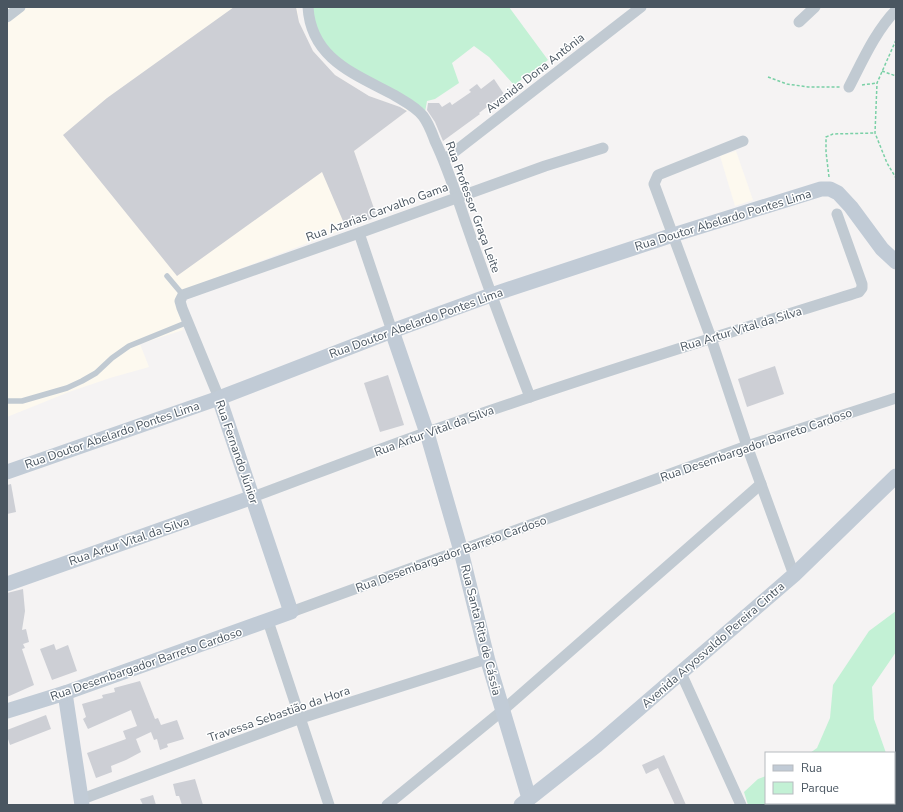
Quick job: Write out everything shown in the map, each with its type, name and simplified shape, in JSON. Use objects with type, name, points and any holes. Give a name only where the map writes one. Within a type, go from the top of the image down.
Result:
[{"type":"main road","name":"Rua Doutor Abelardo Pontes Lima","points":[[7,472],[219,398],[392,331],[491,295],[673,235],[821,189],[830,189]]},
{"type":"main road","points":[[830,189],[838,194],[851,207],[882,249],[896,262]]},
{"type":"main road","name":"Rua Santa Rita de Cássia","points":[[392,331],[427,433],[461,551],[525,802]]},
{"type":"main road","name":"Rua Fernando Júnior","points":[[219,398],[291,612]]},
{"type":"main road","name":"Avenida Aryosvaldo Pereira Cintra","points":[[525,802],[597,745],[794,575],[896,476]]},
{"type":"main road","name":"Rua Artur Vital da Silva","points":[[7,584],[253,497]]},
{"type":"main road","name":"Rua Desembargador Barreto Cardoso","points":[[7,711],[65,693],[291,612]]},
{"type":"main road","points":[[65,693],[82,802]]},
{"type":"street","points":[[7,17],[20,7]]},
{"type":"street","name":"Rua Professor Graça Leite","points":[[308,7],[311,25],[318,40],[336,63],[352,74],[382,89],[416,109],[426,121],[444,160],[491,295],[530,397]]},
{"type":"street","name":"Avenida Dona Antônia","points":[[444,160],[641,7]]},
{"type":"street","points":[[799,22],[815,7]]},
{"type":"street","points":[[849,87],[876,35],[896,10]]},
{"type":"street","points":[[743,141],[658,175],[655,178],[654,188],[711,338],[747,446],[794,575]]},
{"type":"street","name":"Rua Azarias Carvalho Gama","points":[[183,295],[546,166],[604,148]]},
{"type":"street","name":"Rua Artur Vital da Silva","points":[[253,497],[530,397],[859,292],[862,288],[837,214]]},
{"type":"street","name":"Rua Santa Rita de Cássia","points":[[359,233],[392,331]]},
{"type":"street","name":"Rua Fernando Júnior","points":[[183,295],[180,301],[219,398]]},
{"type":"street","name":"Rua Desembargador Barreto Cardoso","points":[[291,612],[747,446],[896,398]]},
{"type":"street","points":[[387,805],[502,711],[761,484]]},
{"type":"street","points":[[268,621],[329,805]]},
{"type":"street","name":"Travessa Sebastião da Hora","points":[[82,802],[301,718],[488,660]]},
{"type":"street","points":[[681,673],[741,805]]},
{"type":"lane","points":[[167,276],[183,295]]},
{"type":"lane","points":[[7,402],[22,401],[67,388],[96,373],[128,346],[188,322]]},
{"type":"path","points":[[896,41],[878,83],[875,133],[887,163],[896,178]]},
{"type":"path","points":[[882,72],[896,76]]},
{"type":"path","points":[[768,77],[787,84],[808,87],[849,87],[878,83]]},
{"type":"path","points":[[830,189],[826,137],[834,134],[875,133]]},
{"type":"shaded area","points":[[7,7],[297,7],[299,22],[313,51],[335,75],[369,96],[408,110],[354,151],[377,217],[189,288],[179,313],[183,330],[140,344],[149,367],[69,392],[7,417]]},
{"type":"shaded area","points":[[736,151],[753,200],[735,206],[720,156]]},
{"type":"green space","points":[[311,7],[509,7],[548,60],[514,85],[489,57],[474,46],[452,63],[459,83],[435,99],[427,101],[425,112],[335,59],[317,33]]},
{"type":"green space","points":[[896,611],[896,652],[872,687],[874,719],[886,752],[811,752],[817,748],[830,718],[833,685],[869,631]]},
{"type":"green space","points":[[765,776],[765,804],[830,804],[748,805],[744,792],[758,779]]},
{"type":"building","points":[[234,7],[296,7],[299,22],[313,51],[335,75],[369,96],[407,111],[354,151],[377,217],[346,228],[322,172],[177,276],[63,135],[107,98]]},
{"type":"building","points":[[494,79],[504,94],[443,141],[435,122],[427,110],[428,103],[439,103],[442,107],[450,102],[452,105],[471,92],[469,90],[477,84],[481,89]]},
{"type":"building","points":[[775,366],[784,394],[747,407],[738,379]]},
{"type":"building","points":[[388,375],[404,425],[380,432],[364,383]]},
{"type":"building","points":[[11,484],[16,512],[7,514],[7,485]]},
{"type":"building","points":[[23,589],[25,611],[22,630],[26,629],[29,642],[23,644],[25,648],[22,649],[34,685],[7,697],[7,593]]},
{"type":"building","points":[[54,644],[56,650],[68,645],[77,671],[52,680],[40,649]]},
{"type":"building","points":[[140,681],[155,719],[158,718],[161,725],[177,720],[184,739],[167,744],[168,747],[160,750],[157,739],[154,740],[151,732],[136,739],[141,752],[111,766],[112,772],[96,778],[87,753],[126,739],[123,731],[137,726],[131,710],[88,729],[83,719],[86,717],[82,704],[103,698],[102,695],[115,692],[114,688]]},
{"type":"building","points":[[46,715],[51,729],[10,745],[7,730]]},
{"type":"building","points":[[664,755],[686,805],[675,805],[658,768],[646,774],[642,765]]},
{"type":"building","points":[[195,779],[203,805],[182,805],[179,796],[176,796],[173,784]]},
{"type":"building","points":[[153,795],[156,805],[143,805],[140,799]]}]
